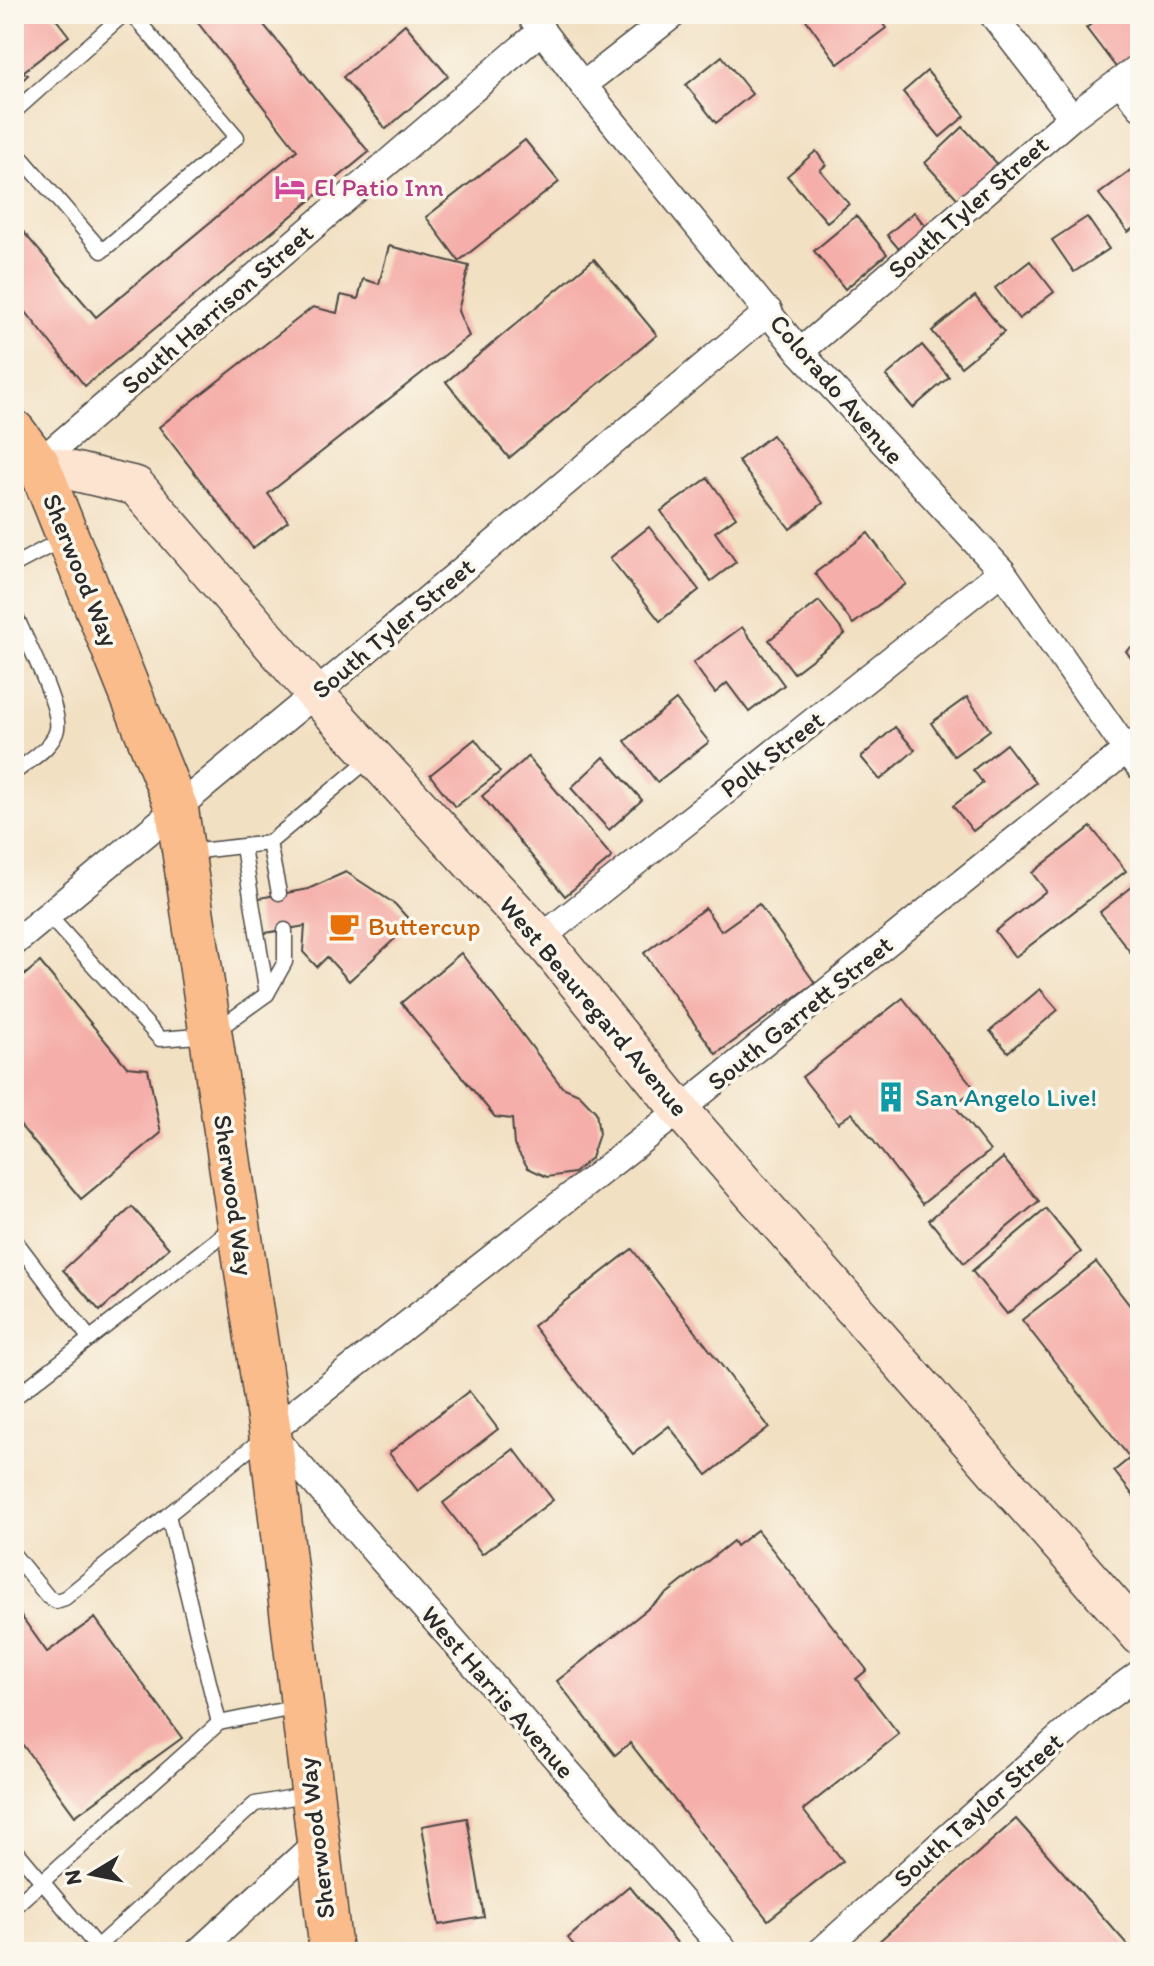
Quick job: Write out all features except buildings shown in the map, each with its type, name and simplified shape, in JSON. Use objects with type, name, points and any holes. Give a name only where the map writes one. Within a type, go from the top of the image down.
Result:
[{"type":"main road","name":"Sherwood Way","points":[[26,447],[67,537],[177,809],[270,1432],[331,1952]]},
{"type":"street","points":[[583,85],[674,14]]},
{"type":"street","points":[[992,14],[1072,117]]},
{"type":"street","name":"Colorado Avenue","points":[[536,22],[583,85],[800,352],[1002,571],[1136,752]]},
{"type":"street","name":"South Harrison Street","points":[[26,447],[536,22]]},
{"type":"street","points":[[1130,74],[1140,107]]},
{"type":"street","name":"South Tyler Street","points":[[800,352],[1072,117],[1130,74]]},
{"type":"street","name":"South Tyler Street","points":[[14,943],[769,311]]},
{"type":"street","name":"West Beauregard Avenue","points":[[26,447],[136,486],[315,694],[541,938],[680,1110],[1140,1636]]},
{"type":"street","name":"Polk Street","points":[[541,938],[1002,571]]},
{"type":"street","name":"South Garrett Street","points":[[270,1432],[1136,752]]},
{"type":"street","name":"West Harris Avenue","points":[[270,1432],[726,1952]]},
{"type":"street","name":"South Taylor Street","points":[[820,1952],[1090,1710],[1140,1673]]},
{"type":"street","points":[[198,1952],[316,1843]]},
{"type":"lane","points":[[14,112],[124,14]]},
{"type":"lane","points":[[14,149],[102,251],[237,137],[132,14]]},
{"type":"lane","points":[[14,565],[67,537]]},
{"type":"lane","points":[[14,612],[56,710],[57,729],[51,741],[14,773]]},
{"type":"lane","points":[[183,853],[269,843],[373,756]]},
{"type":"lane","points":[[269,843],[279,893]]},
{"type":"lane","points":[[243,847],[267,994]]},
{"type":"lane","points":[[48,915],[160,1039],[210,1035],[267,994],[285,962],[285,930]]},
{"type":"lane","points":[[14,1398],[238,1223]]},
{"type":"lane","points":[[14,1239],[90,1339]]},
{"type":"lane","points":[[14,1555],[48,1597],[56,1601],[65,1598],[270,1432]]},
{"type":"lane","points":[[168,1515],[219,1723]]},
{"type":"lane","points":[[14,1907],[219,1723],[301,1707]]},
{"type":"lane","points":[[14,1848],[94,1949],[255,1804],[311,1794]]},
{"type":"place","name":"El Patio Inn","points":[[290,187]]},
{"type":"place","name":"Buttercup","points":[[344,926]]},
{"type":"place","name":"San Angelo Live!","points":[[891,1097]]}]
